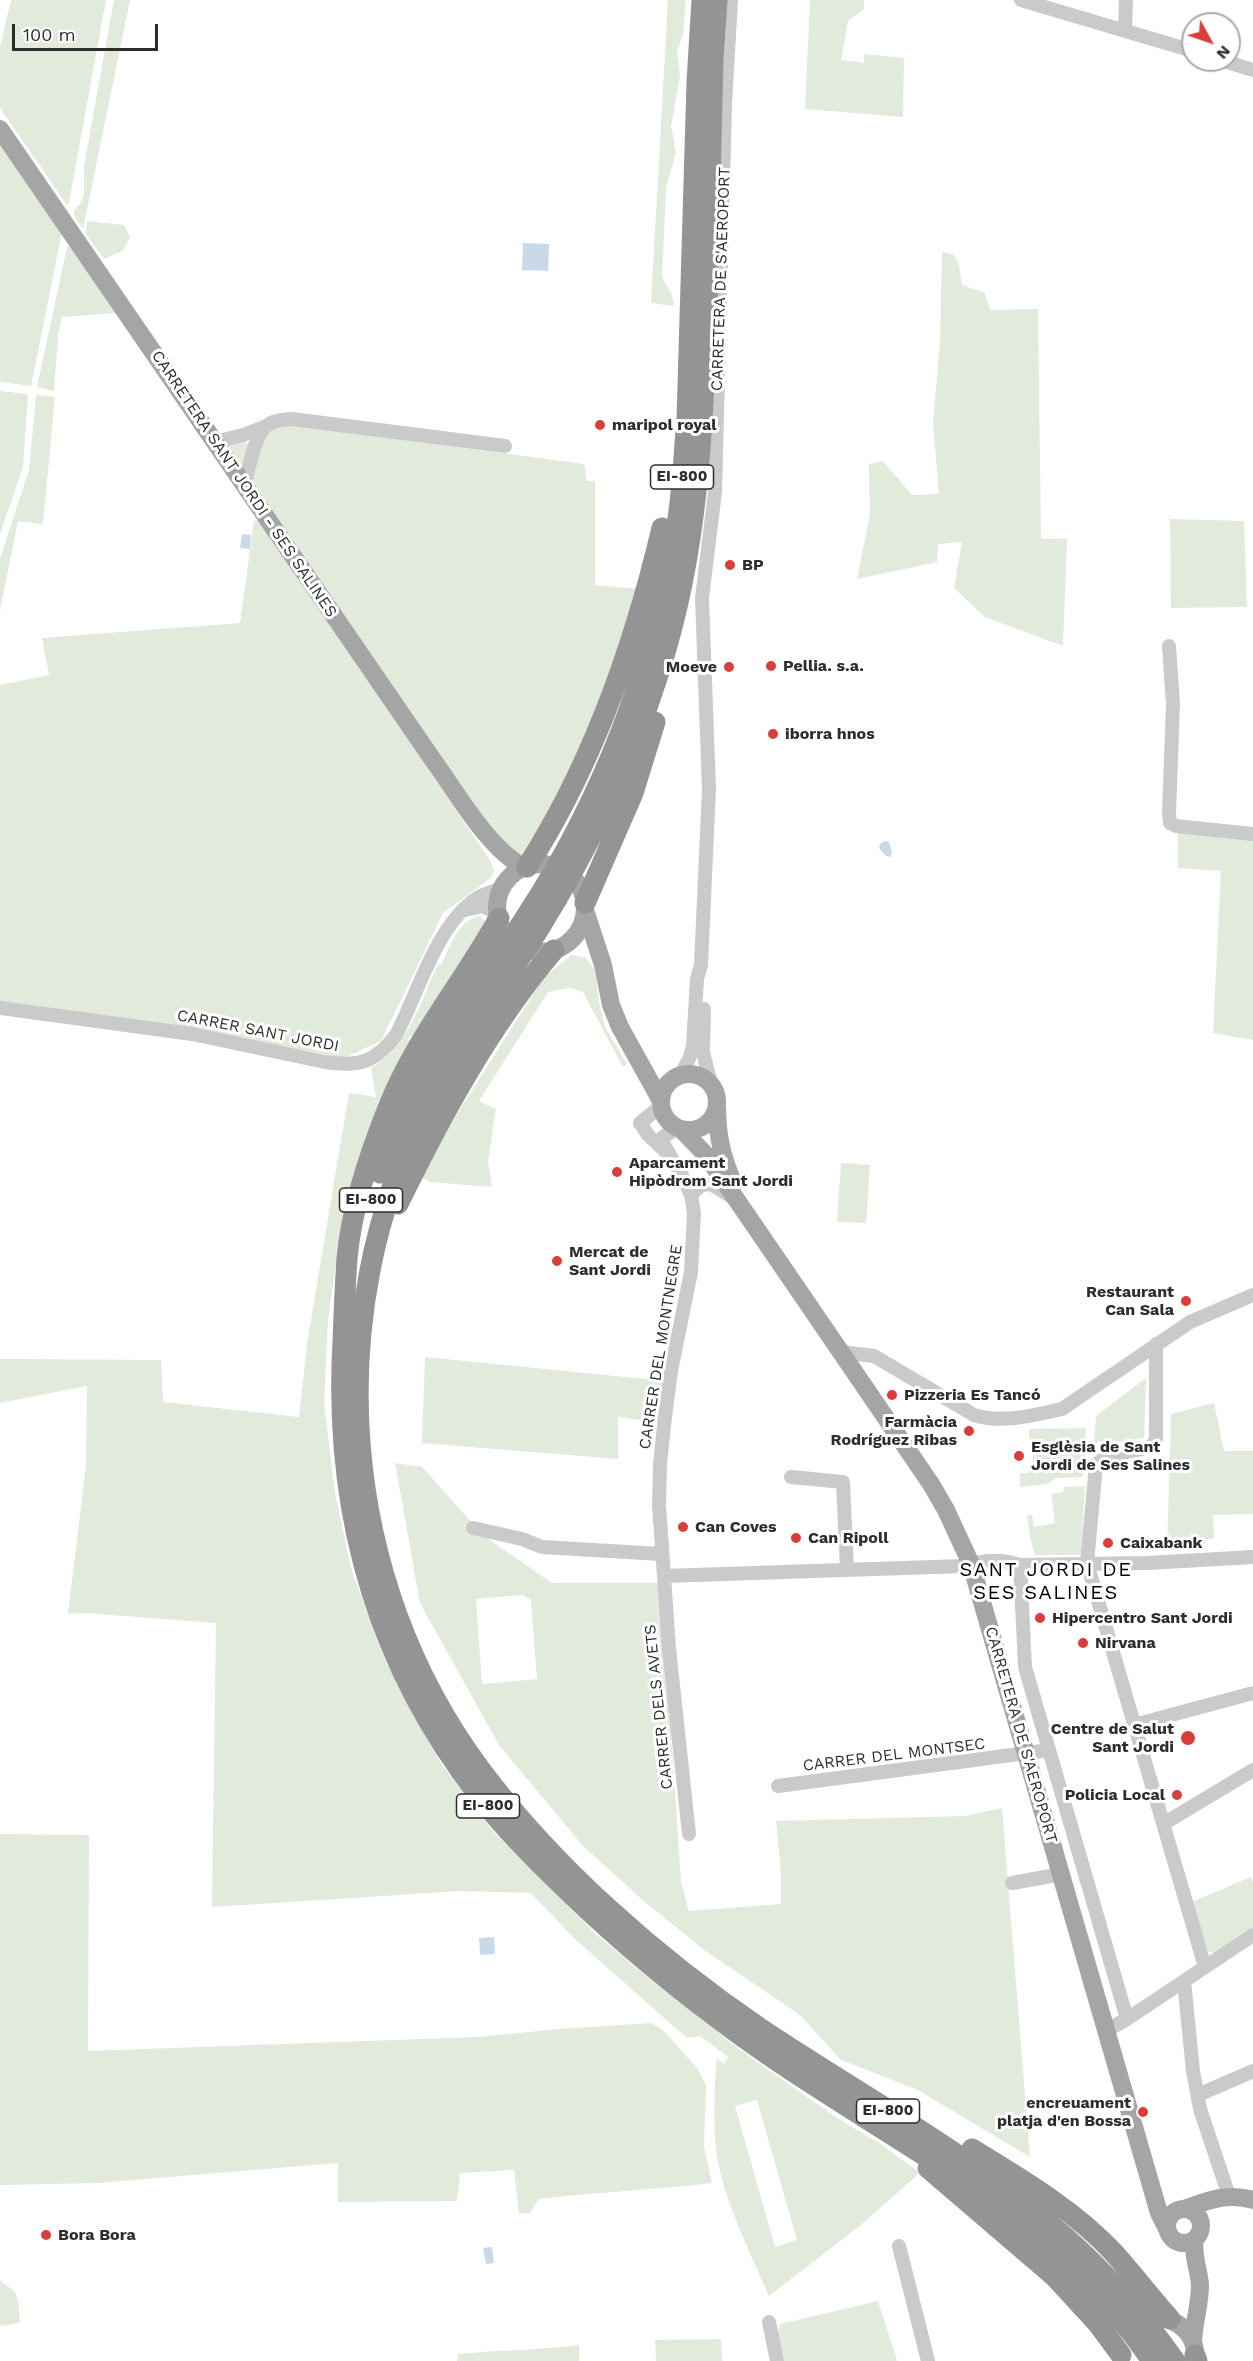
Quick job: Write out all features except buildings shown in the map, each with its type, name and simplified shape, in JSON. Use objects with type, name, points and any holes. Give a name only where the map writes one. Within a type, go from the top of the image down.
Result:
[{"type":"highway","name":"EI-800","points":[[702,0],[687,418],[679,506],[660,609],[647,656],[617,741],[573,836],[527,915],[440,1049],[401,1121],[372,1198],[360,1237],[345,1316],[340,1394],[349,1500],[363,1563],[377,1608],[398,1662],[418,1701],[454,1761],[498,1818],[536,1860],[652,1967],[695,2002],[766,2053],[992,2199],[1056,2251],[1101,2295],[1152,2361]]},
{"type":"highway","name":"EI-800","points":[[717,0],[713,59],[702,429],[694,519],[678,602],[645,714],[612,795],[556,901],[459,1049],[430,1099],[401,1160],[384,1208],[370,1261],[360,1328],[357,1395],[359,1448],[366,1499],[379,1559],[414,1656],[456,1735],[486,1776],[541,1841],[625,1922],[730,2007],[974,2166],[1067,2239],[1135,2308],[1191,2356]]},
{"type":"highway","points":[[532,867],[582,767],[630,647],[650,578],[667,492],[678,293],[693,205]]},
{"type":"highway","points":[[583,899],[633,793],[642,765],[671,667],[678,632],[678,602]]},
{"type":"highway","points":[[345,1316],[347,1254],[359,1197],[386,1112],[402,1074],[429,1028],[501,922]]},
{"type":"highway","points":[[370,1261],[414,1171],[476,1061],[552,949]]},
{"type":"highway","points":[[875,2103],[915,2119],[964,2145],[1052,2200],[1082,2223],[1112,2251],[1165,2320]]},
{"type":"highway","points":[[890,2133],[954,2192],[1054,2276],[1122,2351]]},
{"type":"main road","name":"CARRETERA SANT JORDI - SES SALINES","points":[[0,129],[488,837],[507,857],[532,867]]},
{"type":"main road","name":"CARRETERA SANT JORDI - SES SALINES","points":[[488,837],[500,862],[504,886]]},
{"type":"main road","points":[[603,965],[585,947],[523,948],[501,922],[499,901],[504,886],[512,877],[532,867],[562,870],[583,899],[603,965],[611,1005],[620,1027],[662,1103],[667,1119],[706,1155],[750,1218]]},
{"type":"main road","points":[[552,949],[576,935],[584,919],[583,899]]},
{"type":"main road","points":[[636,1055],[661,1073],[678,1077],[697,1075],[711,1084],[715,1091],[721,1152],[750,1218]]},
{"type":"main road","points":[[662,1103],[666,1088],[678,1077]]},
{"type":"main road","points":[[679,1128],[690,1130],[708,1123],[717,1106]]},
{"type":"main road","name":"CARRETERA DE S'AEROPORT","points":[[750,1218],[931,1484],[971,1564],[1155,2198],[1170,2234],[1196,2267]]},
{"type":"main road","points":[[1155,2198],[1167,2209],[1195,2213],[1198,2231],[1196,2267],[1200,2279],[1200,2296],[1191,2356]]},
{"type":"main road","points":[[1223,2198],[1205,2209],[1198,2231],[1185,2243],[1170,2234],[1169,2219],[1181,2210],[1200,2202],[1223,2198],[1253,2200]]},
{"type":"main road","points":[[1122,2351],[1137,2324],[1186,2314],[1200,2296]]},
{"type":"main road","points":[[1165,2320],[1186,2331],[1191,2356]]},
{"type":"street","name":"CARRETERA DE S'AEROPORT","points":[[700,977],[709,773],[702,598],[715,492],[725,105],[731,0]]},
{"type":"street","points":[[1021,0],[1181,47]]},
{"type":"street","points":[[1125,31],[1126,0]]},
{"type":"street","points":[[215,442],[243,435],[275,420],[292,419],[505,446]]},
{"type":"street","points":[[244,485],[256,442],[264,427]]},
{"type":"street","points":[[1169,646],[1173,704],[1170,823],[1176,826],[1253,834]]},
{"type":"street","name":"CARRER SANT JORDI","points":[[0,1008],[192,1034],[344,1065],[361,1063],[375,1057],[396,1035],[444,934],[460,912],[478,898],[504,886]]},
{"type":"street","points":[[460,912],[472,907],[483,906],[501,922]]},
{"type":"street","points":[[678,1077],[689,1059],[693,1046],[700,977]]},
{"type":"street","points":[[700,977],[703,1052],[711,1084]]},
{"type":"street","name":"CARRER DEL MONTNEGRE","points":[[662,1103],[640,1123],[648,1135],[670,1157],[692,1195],[694,1212],[691,1272],[671,1371],[660,1464],[661,1554],[664,1576]]},
{"type":"street","points":[[670,1157],[663,1143],[663,1137],[679,1128]]},
{"type":"street","points":[[692,1195],[701,1185],[711,1184],[736,1200]]},
{"type":"street","points":[[841,1352],[874,1356],[985,1419],[1006,1418],[1062,1409],[1190,1322],[1253,1295]]},
{"type":"street","points":[[1156,1344],[1156,1439],[1152,1446],[1110,1456],[1102,1459],[1096,1465],[1087,1563],[1205,1967]]},
{"type":"street","points":[[790,1477],[843,1482],[847,1570]]},
{"type":"street","points":[[472,1528],[522,1539],[542,1547],[661,1554]]},
{"type":"street","points":[[664,1576],[964,1566],[983,1561],[1009,1560],[1020,1565],[1148,1563],[1253,1557]]},
{"type":"street","name":"CARRETERA DE S'AEROPORT","points":[[1020,1565],[1025,1667],[1127,2019]]},
{"type":"street","name":"CARRER DELS AVETS","points":[[664,1576],[669,1648],[689,1834]]},
{"type":"street","points":[[1134,1725],[1253,1693]]},
{"type":"street","name":"CARRER DEL MONTSEC","points":[[778,1786],[1049,1750]]},
{"type":"street","points":[[1163,1824],[1253,1770]]},
{"type":"street","points":[[1012,1883],[1061,1874]]},
{"type":"street","points":[[1107,2030],[1253,1935]]},
{"type":"street","points":[[1184,1981],[1193,2069],[1223,2198]]},
{"type":"street","points":[[1198,2095],[1253,2071]]},
{"type":"street","points":[[899,2246],[928,2361]]},
{"type":"street","points":[[769,2322],[777,2361]]},
{"type":"green space","points":[[11,0],[106,0],[67,205],[0,108],[0,47]]},
{"type":"green space","points":[[114,0],[130,0],[83,229],[74,216],[74,211],[84,195],[84,166]]},
{"type":"green space","points":[[668,0],[686,0],[683,34],[677,51],[680,76],[671,126],[676,153],[666,188],[662,277],[672,295],[674,306],[651,303]]},
{"type":"green space","points":[[810,0],[864,0],[864,9],[848,21],[841,60],[864,63],[864,54],[904,58],[903,117],[805,109]]},
{"type":"green space","points":[[0,140],[62,232],[31,386],[0,382]]},
{"type":"green space","points":[[87,221],[124,225],[130,237],[123,251],[104,259],[86,234]]},
{"type":"green space","points":[[67,247],[72,247],[116,313],[62,317],[58,336],[54,391],[37,387]]},
{"type":"green space","points":[[942,252],[954,255],[959,265],[962,285],[985,293],[990,310],[1038,309],[1041,539],[1067,539],[1063,646],[985,617],[954,588],[962,542],[938,544],[937,562],[857,579],[870,514],[869,464],[883,461],[912,495],[939,494],[933,423],[940,342]]},
{"type":"green space","points":[[0,391],[28,394],[23,467],[0,534]]},
{"type":"green space","points":[[36,395],[55,397],[43,524],[18,521],[0,611],[0,559],[29,470]]},
{"type":"green space","points":[[290,425],[584,464],[587,481],[595,481],[595,585],[640,589],[586,738],[557,806],[521,857],[513,855],[488,825],[252,480],[257,454],[267,430]]},
{"type":"green space","points":[[243,440],[251,447],[242,469],[227,448],[229,444]]},
{"type":"green space","points":[[261,519],[491,862],[494,871],[492,877],[443,913],[381,1041],[344,1058],[192,1029],[0,1002],[0,685],[49,675],[42,638],[240,623],[254,521]]},
{"type":"green space","points":[[1170,519],[1244,521],[1247,607],[1171,608]]},
{"type":"green space","points":[[1181,830],[1253,835],[1253,1040],[1213,1033],[1221,871],[1178,868],[1178,834]]},
{"type":"green space","points":[[480,916],[485,921],[412,1037],[408,1039],[410,1041],[381,1101],[377,1104],[379,1106],[345,1219],[335,1271],[328,1320],[324,1403],[335,1493],[351,1568],[382,1653],[409,1707],[442,1765],[493,1831],[596,1934],[641,1972],[743,2052],[919,2172],[862,2224],[769,2296],[732,2210],[717,2157],[714,2108],[717,2059],[724,2064],[728,2057],[700,2036],[687,2038],[576,1940],[531,1893],[460,1891],[212,1907],[216,1623],[84,1613],[68,1614],[86,1465],[87,1386],[0,1403],[0,1359],[161,1360],[163,1402],[299,1417],[307,1344],[349,1093],[376,1097],[371,1068],[384,1059],[404,1036],[438,964],[441,965],[460,929],[472,919]],"holes":[[[757,2100],[797,2240],[775,2247],[735,2106]]]},
{"type":"green space","points":[[572,955],[586,958],[595,970],[605,1027],[627,1064],[623,1067],[583,992],[570,988],[548,992],[479,1101],[496,1109],[488,1161],[492,1187],[430,1182],[420,1177],[455,1117],[545,976]]},
{"type":"green space","points":[[841,1163],[870,1165],[866,1223],[837,1222]]},
{"type":"green space","points":[[425,1357],[666,1381],[659,1423],[618,1417],[618,1459],[422,1443]]},
{"type":"green space","points":[[1146,1378],[1144,1438],[1108,1444],[1108,1441],[1099,1441],[1094,1445],[1096,1416]]},
{"type":"green space","points":[[1214,1403],[1224,1451],[1253,1451],[1253,1514],[1213,1515],[1214,1538],[1203,1540],[1204,1545],[1167,1551],[1171,1414]]},
{"type":"green space","points":[[1086,1428],[1082,1477],[1056,1478],[1047,1484],[1020,1487],[1020,1473],[1029,1473],[1030,1464],[1033,1463],[1029,1429]]},
{"type":"green space","points":[[395,1463],[422,1467],[484,1536],[552,1583],[661,1583],[681,1882],[689,1911],[781,1904],[781,1873],[776,1821],[965,1816],[1002,1808],[1030,2157],[918,2090],[841,2060],[800,2015],[707,1952],[646,1903],[583,1846],[499,1745],[420,1603]],"holes":[[[522,1595],[531,1600],[537,1679],[482,1684],[476,1599]]]},
{"type":"green space","points":[[1085,1486],[1081,1555],[1035,1555],[1027,1516],[1032,1515],[1034,1527],[1055,1523],[1051,1494],[1063,1492],[1064,1487]]},
{"type":"green space","points":[[0,1834],[89,1835],[88,2051],[478,2037],[652,2023],[665,2032],[698,2069],[706,2085],[704,2146],[712,2183],[539,2199],[530,2213],[519,2214],[514,2170],[460,2173],[457,2201],[338,2202],[338,2163],[98,2183],[0,2185]]},
{"type":"green space","points":[[1251,1877],[1253,1927],[1215,1953],[1208,1952],[1192,1902]]},
{"type":"green space","points":[[0,2279],[16,2294],[20,2323],[0,2326]]},
{"type":"green space","points":[[878,2301],[897,2361],[784,2361],[778,2334],[780,2324]]},
{"type":"green space","points":[[721,2339],[722,2361],[656,2361],[655,2340]]},
{"type":"green space","points":[[579,2345],[579,2361],[457,2361],[458,2354]]},
{"type":"water","points":[[523,243],[549,244],[548,271],[522,270]]},
{"type":"water","points":[[242,534],[251,535],[250,549],[240,548]]},
{"type":"water","points":[[885,841],[889,842],[892,853],[890,857],[879,848],[880,844]]},
{"type":"water","points":[[494,1937],[495,1954],[480,1955],[479,1938]]},
{"type":"water","points":[[492,2247],[494,2263],[486,2264],[483,2248]]},
{"type":"place","name":"maripol royal","points":[[600,425]]},
{"type":"place","name":"BP","points":[[730,565]]},
{"type":"place","name":"Pellia. s.a.","points":[[771,666]]},
{"type":"place","name":"Moeve","points":[[729,667]]},
{"type":"place","name":"iborra hnos","points":[[773,734]]},
{"type":"place","name":"Aparcament Hipòdrom Sant Jordi","points":[[617,1172]]},
{"type":"place","name":"Mercat de Sant Jordi","points":[[557,1261]]},
{"type":"place","name":"Restaurant Can Sala","points":[[1186,1301]]},
{"type":"place","name":"Pizzeria Es Tancó","points":[[892,1395]]},
{"type":"place","name":"Farmàcia Rodríguez Ribas","points":[[969,1431]]},
{"type":"place","name":"Esglèsia de Sant Jordi de Ses Salines","points":[[1019,1456]]},
{"type":"place","name":"Can Coves","points":[[683,1527]]},
{"type":"place","name":"Can Ripoll","points":[[796,1538]]},
{"type":"place","name":"Caixabank","points":[[1108,1543]]},
{"type":"place","name":"Hipercentro Sant Jordi","points":[[1040,1618]]},
{"type":"place","name":"Nirvana","points":[[1083,1643]]},
{"type":"place","name":"Centre de Salut Sant Jordi","points":[[1188,1738]]},
{"type":"place","name":"Policia Local","points":[[1177,1795]]},
{"type":"place","name":"encreuament platja d'en Bossa","points":[[1143,2112]]},
{"type":"place","name":"Bora Bora","points":[[46,2235]]},
{"type":"district","name":"SANT JORDI DE SES SALINES","points":[[1046,1582]]}]
